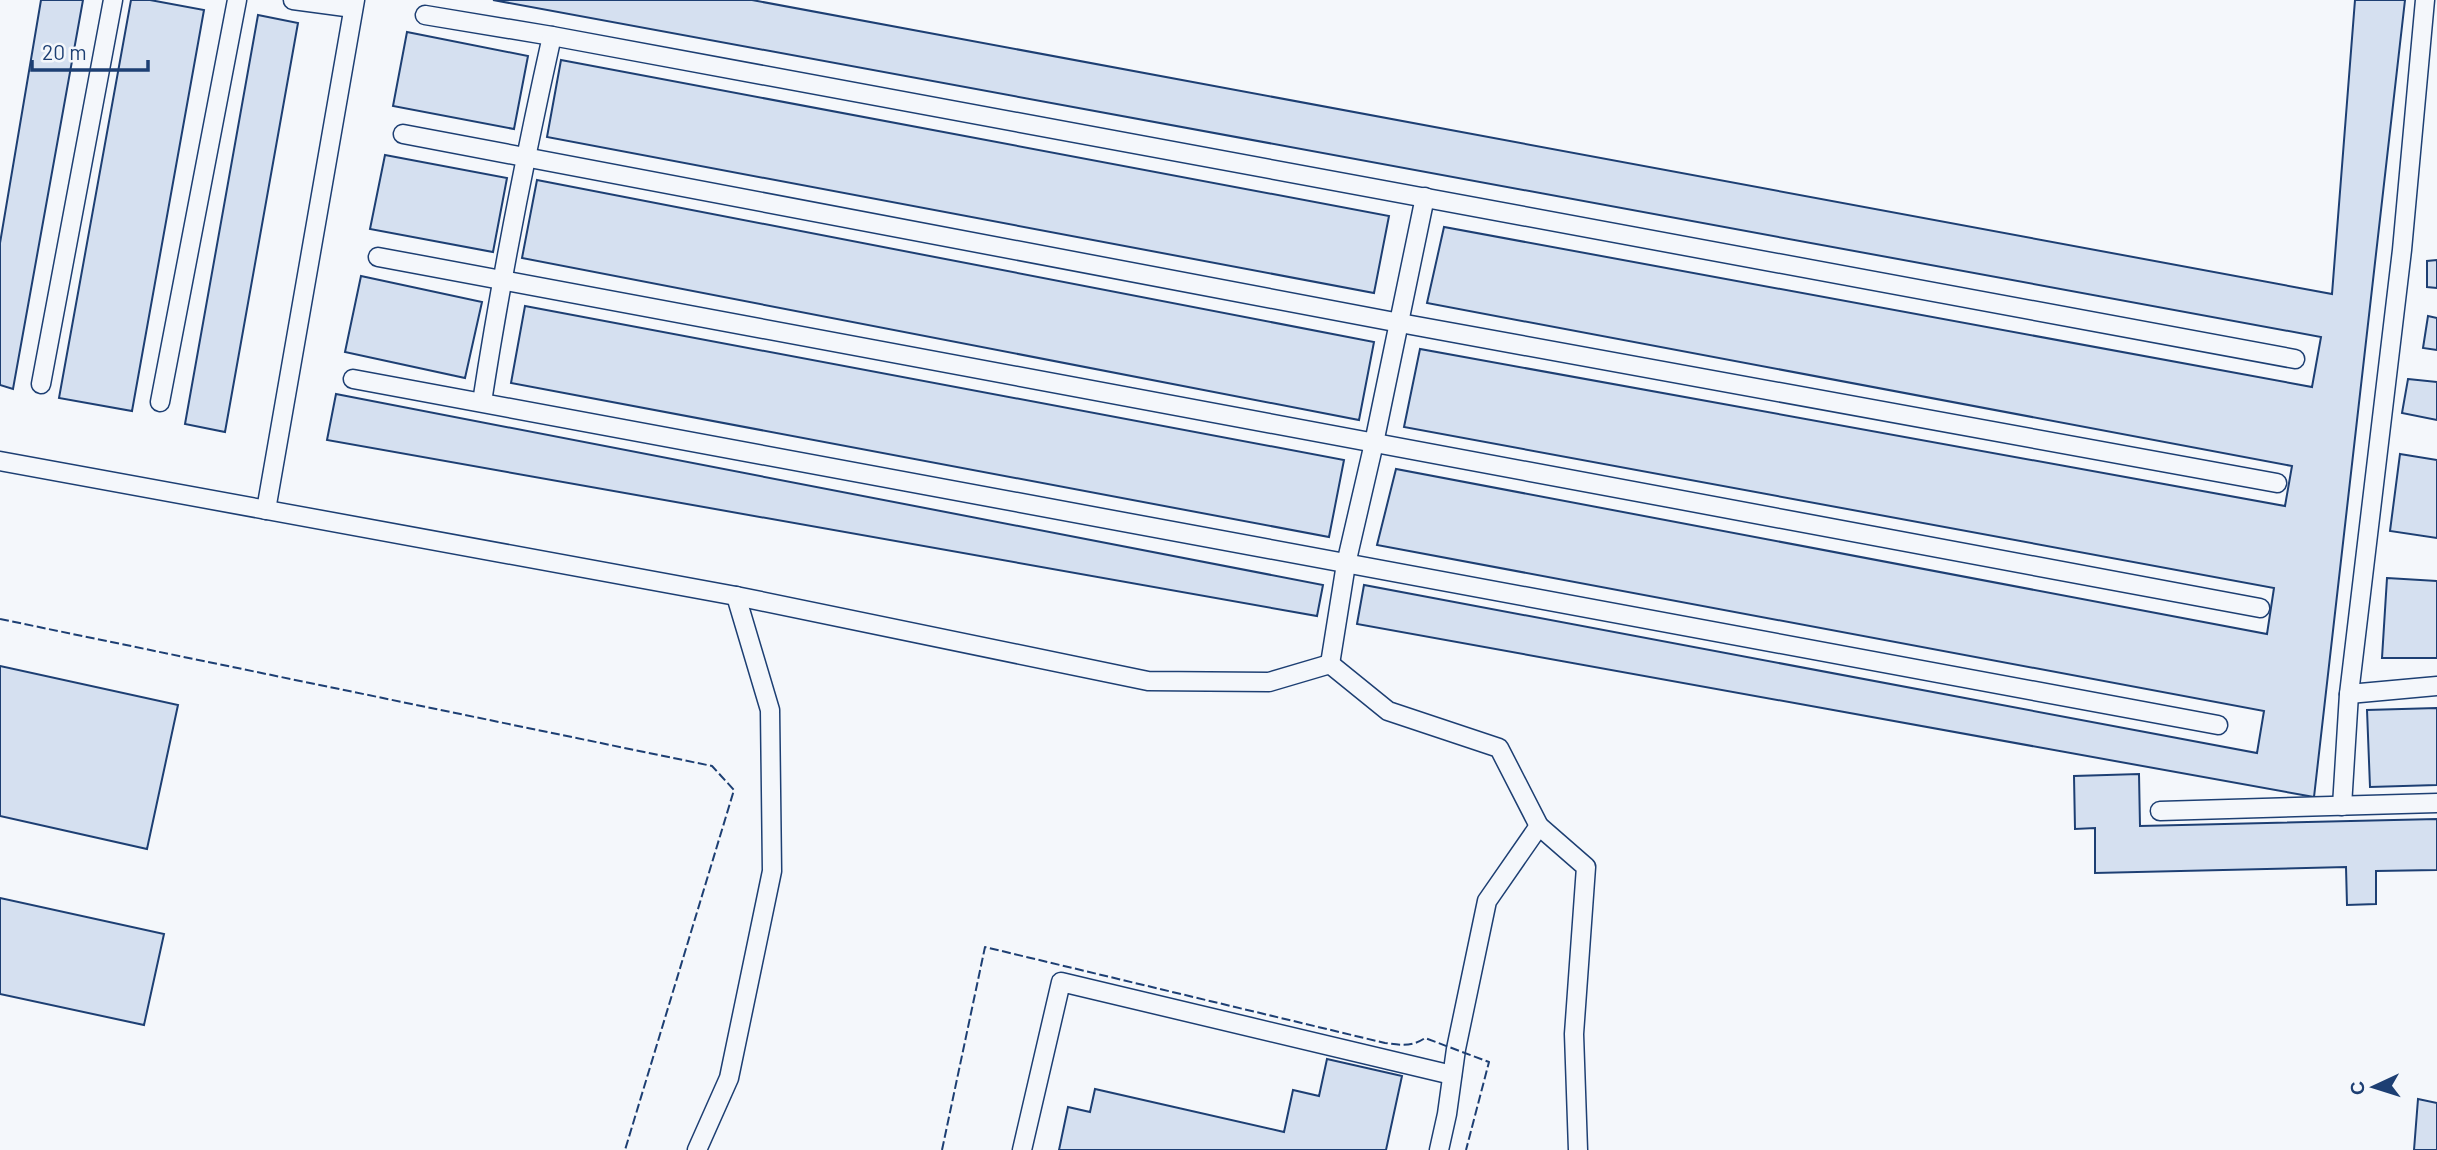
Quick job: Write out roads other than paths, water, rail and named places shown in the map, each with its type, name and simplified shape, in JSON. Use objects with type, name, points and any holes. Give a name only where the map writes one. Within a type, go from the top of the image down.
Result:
[{"type":"lane","points":[[41,384],[113,0]]},
{"type":"lane","points":[[160,402],[237,0]]},
{"type":"lane","points":[[266,510],[354,4],[293,0]]},
{"type":"lane","points":[[2342,806],[2348,694],[2402,250],[2425,0]]},
{"type":"lane","points":[[425,15],[552,36],[2295,359]]},
{"type":"lane","points":[[482,402],[501,281],[552,36]]},
{"type":"lane","points":[[403,134],[1400,323],[2277,483]]},
{"type":"lane","points":[[1330,664],[1346,564],[1425,197]]},
{"type":"lane","points":[[378,257],[2260,608]]},
{"type":"lane","points":[[353,379],[2218,725]]},
{"type":"lane","points":[[0,461],[736,596],[1148,681],[1269,682],[1330,664]]},
{"type":"lane","points":[[697,1150],[729,1078],[772,871],[770,710],[736,596]]},
{"type":"lane","points":[[1330,664],[1388,711],[1499,748],[1539,826],[1586,867],[1574,1034],[1578,1150]]},
{"type":"lane","points":[[2348,694],[2437,687]]},
{"type":"lane","points":[[2160,811],[2437,803]]},
{"type":"lane","points":[[1439,1150],[1456,1049],[1488,901],[1539,826]]},
{"type":"lane","points":[[1022,1150],[1061,982],[1452,1075]]}]
